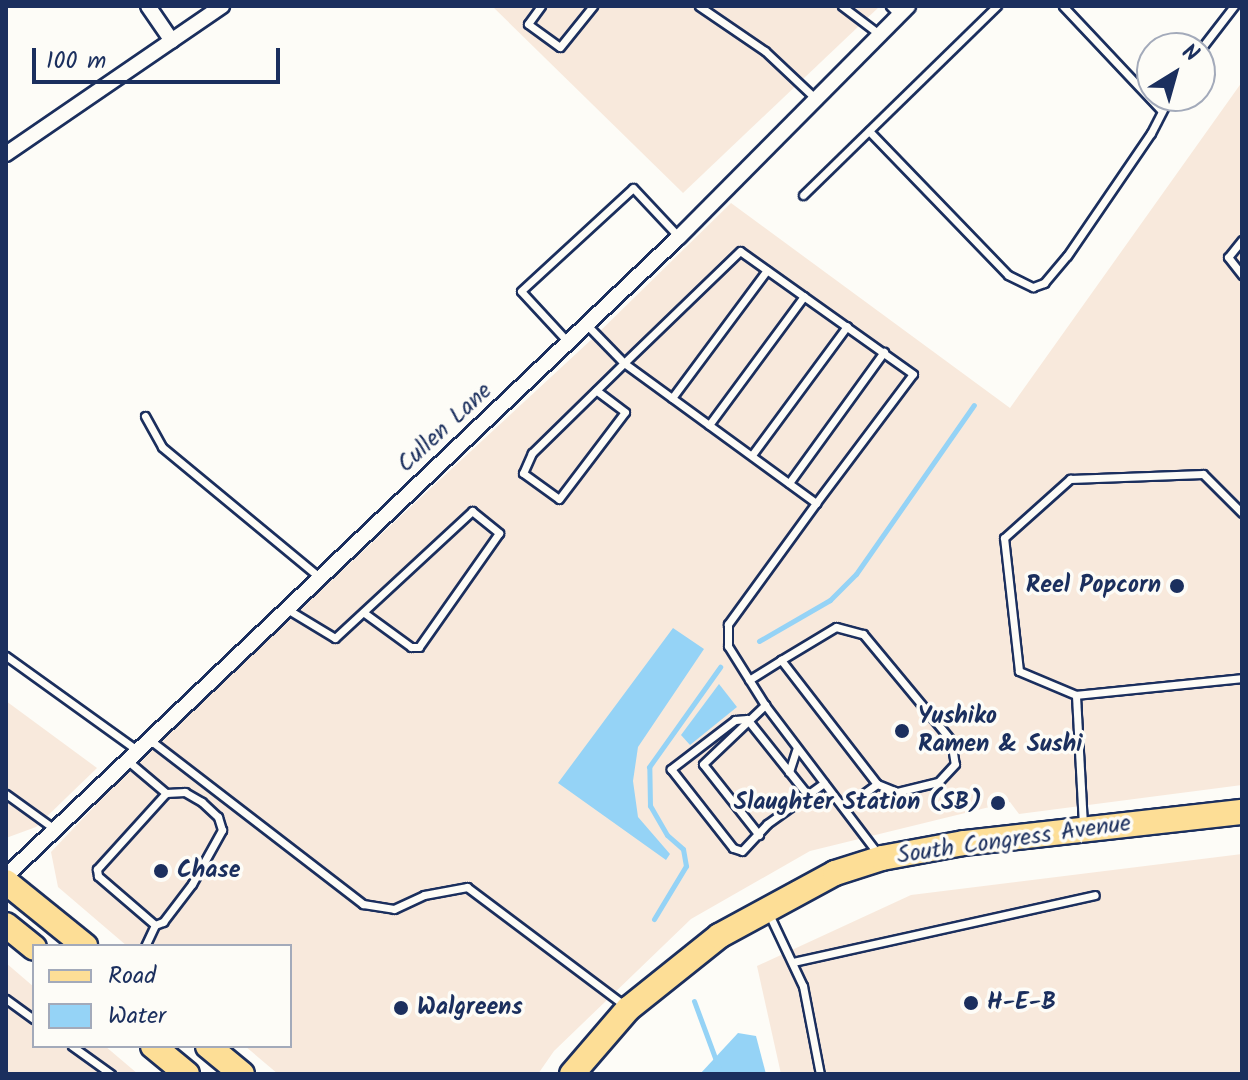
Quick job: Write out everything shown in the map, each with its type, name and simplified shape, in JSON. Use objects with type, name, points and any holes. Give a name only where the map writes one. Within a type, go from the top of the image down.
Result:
[{"type":"main road","name":"South Congress Avenue","points":[[572,1074],[628,1009],[719,936],[765,907],[835,873],[882,858],[1242,812]]},
{"type":"main road","points":[[6,882],[83,944]]},
{"type":"main road","points":[[6,925],[32,946]]},
{"type":"main road","points":[[155,1048],[187,1074]]},
{"type":"main road","points":[[210,1048],[242,1074]]},
{"type":"street","points":[[148,6],[172,41]]},
{"type":"street","points":[[6,154],[222,6]]},
{"type":"street","name":"Cullen Lane","points":[[6,876],[679,237],[879,34],[899,9]]},
{"type":"lane","points":[[541,6],[528,24],[560,47],[593,6]]},
{"type":"lane","points":[[699,6],[765,51],[816,99]]},
{"type":"lane","points":[[842,6],[879,34]]},
{"type":"lane","points":[[803,195],[997,6]]},
{"type":"lane","points":[[1063,6],[1136,83]]},
{"type":"lane","points":[[1211,32],[1224,10],[1234,6]]},
{"type":"lane","points":[[869,131],[1008,275],[1033,287],[1044,283],[1067,256],[1161,112]]},
{"type":"lane","points":[[568,342],[521,291],[633,188],[679,237]]},
{"type":"lane","points":[[1242,240],[1228,257],[1242,275]]},
{"type":"lane","points":[[596,390],[625,412],[559,499],[523,473],[532,453],[596,390],[740,251],[913,374],[728,624],[728,646],[765,705],[882,858]]},
{"type":"lane","points":[[672,398],[767,270]]},
{"type":"lane","points":[[709,425],[804,296]]},
{"type":"lane","points":[[587,325],[624,363],[816,503]]},
{"type":"lane","points":[[752,455],[847,326]]},
{"type":"lane","points":[[789,483],[884,352]]},
{"type":"lane","points":[[145,416],[162,447],[319,577]]},
{"type":"lane","points":[[1242,513],[1203,474],[1070,479],[1004,538],[1019,671],[1076,695],[1242,678]]},
{"type":"lane","points":[[287,609],[335,638],[363,612],[472,511],[499,533],[419,647],[411,647],[363,612]]},
{"type":"lane","points":[[749,680],[781,660],[836,627],[863,634],[951,740],[955,764],[938,782],[897,792],[877,784],[781,660]]},
{"type":"lane","points":[[6,656],[133,756],[166,793]]},
{"type":"lane","points":[[1076,695],[1076,746],[1083,830]]},
{"type":"lane","points":[[759,835],[703,764],[765,705]]},
{"type":"lane","points":[[747,719],[806,793]]},
{"type":"lane","points":[[747,719],[735,720],[671,769],[733,848],[742,851],[806,793],[824,783]]},
{"type":"lane","points":[[150,740],[363,904],[394,909],[424,895],[467,887],[628,1009]]},
{"type":"lane","points":[[789,772],[797,748]]},
{"type":"lane","points":[[844,808],[877,784]]},
{"type":"lane","points":[[146,944],[155,925],[163,922],[192,884],[222,830],[218,817],[185,792],[166,793],[97,869],[98,876],[155,925]]},
{"type":"lane","points":[[6,794],[56,830]]},
{"type":"lane","points":[[793,962],[1095,895]]},
{"type":"lane","points":[[765,907],[803,986],[820,1074]]},
{"type":"lane","points":[[6,999],[30,1016]]},
{"type":"lane","points":[[75,1048],[111,1074]]},
{"type":"shaded area","points":[[492,6],[880,6],[683,193]]},
{"type":"shaded area","points":[[1242,82],[1242,785],[1019,814],[1010,802],[810,851],[691,919],[554,1051],[538,1074],[278,1074],[247,1048],[292,1048],[292,944],[125,944],[58,887],[51,852],[148,750],[592,339],[731,203],[1010,408]]},
{"type":"shaded area","points":[[6,701],[97,768],[36,827],[6,838]]},
{"type":"shaded area","points":[[1242,854],[1242,1074],[781,1074],[757,966],[911,895]]},
{"type":"shaded area","points":[[6,963],[32,985],[32,1048],[107,1048],[138,1074],[6,1074]]},
{"type":"water","points":[[673,628],[704,649],[638,747],[633,781],[638,817],[670,854],[666,860],[558,783]]},
{"type":"water","points":[[719,684],[737,707],[690,745],[681,735]]},
{"type":"water","points":[[738,1033],[756,1036],[766,1074],[700,1074]]},
{"type":"waterway","points":[[759,641],[830,600],[856,574],[974,405]]},
{"type":"waterway","points":[[654,919],[686,866],[683,849],[667,835],[650,806],[649,767],[720,667]]},
{"type":"waterway","points":[[694,1001],[721,1074]]},
{"type":"place","name":"Reel Popcorn","points":[[1177,586]]},
{"type":"place","name":"Yushiko Ramen & Sushi","points":[[902,731]]},
{"type":"place","name":"Slaughter Station (SB)","points":[[998,803]]},
{"type":"place","name":"Chase","points":[[161,871]]},
{"type":"place","name":"H-E-B","points":[[971,1003]]},
{"type":"place","name":"Walgreens","points":[[401,1008]]}]
